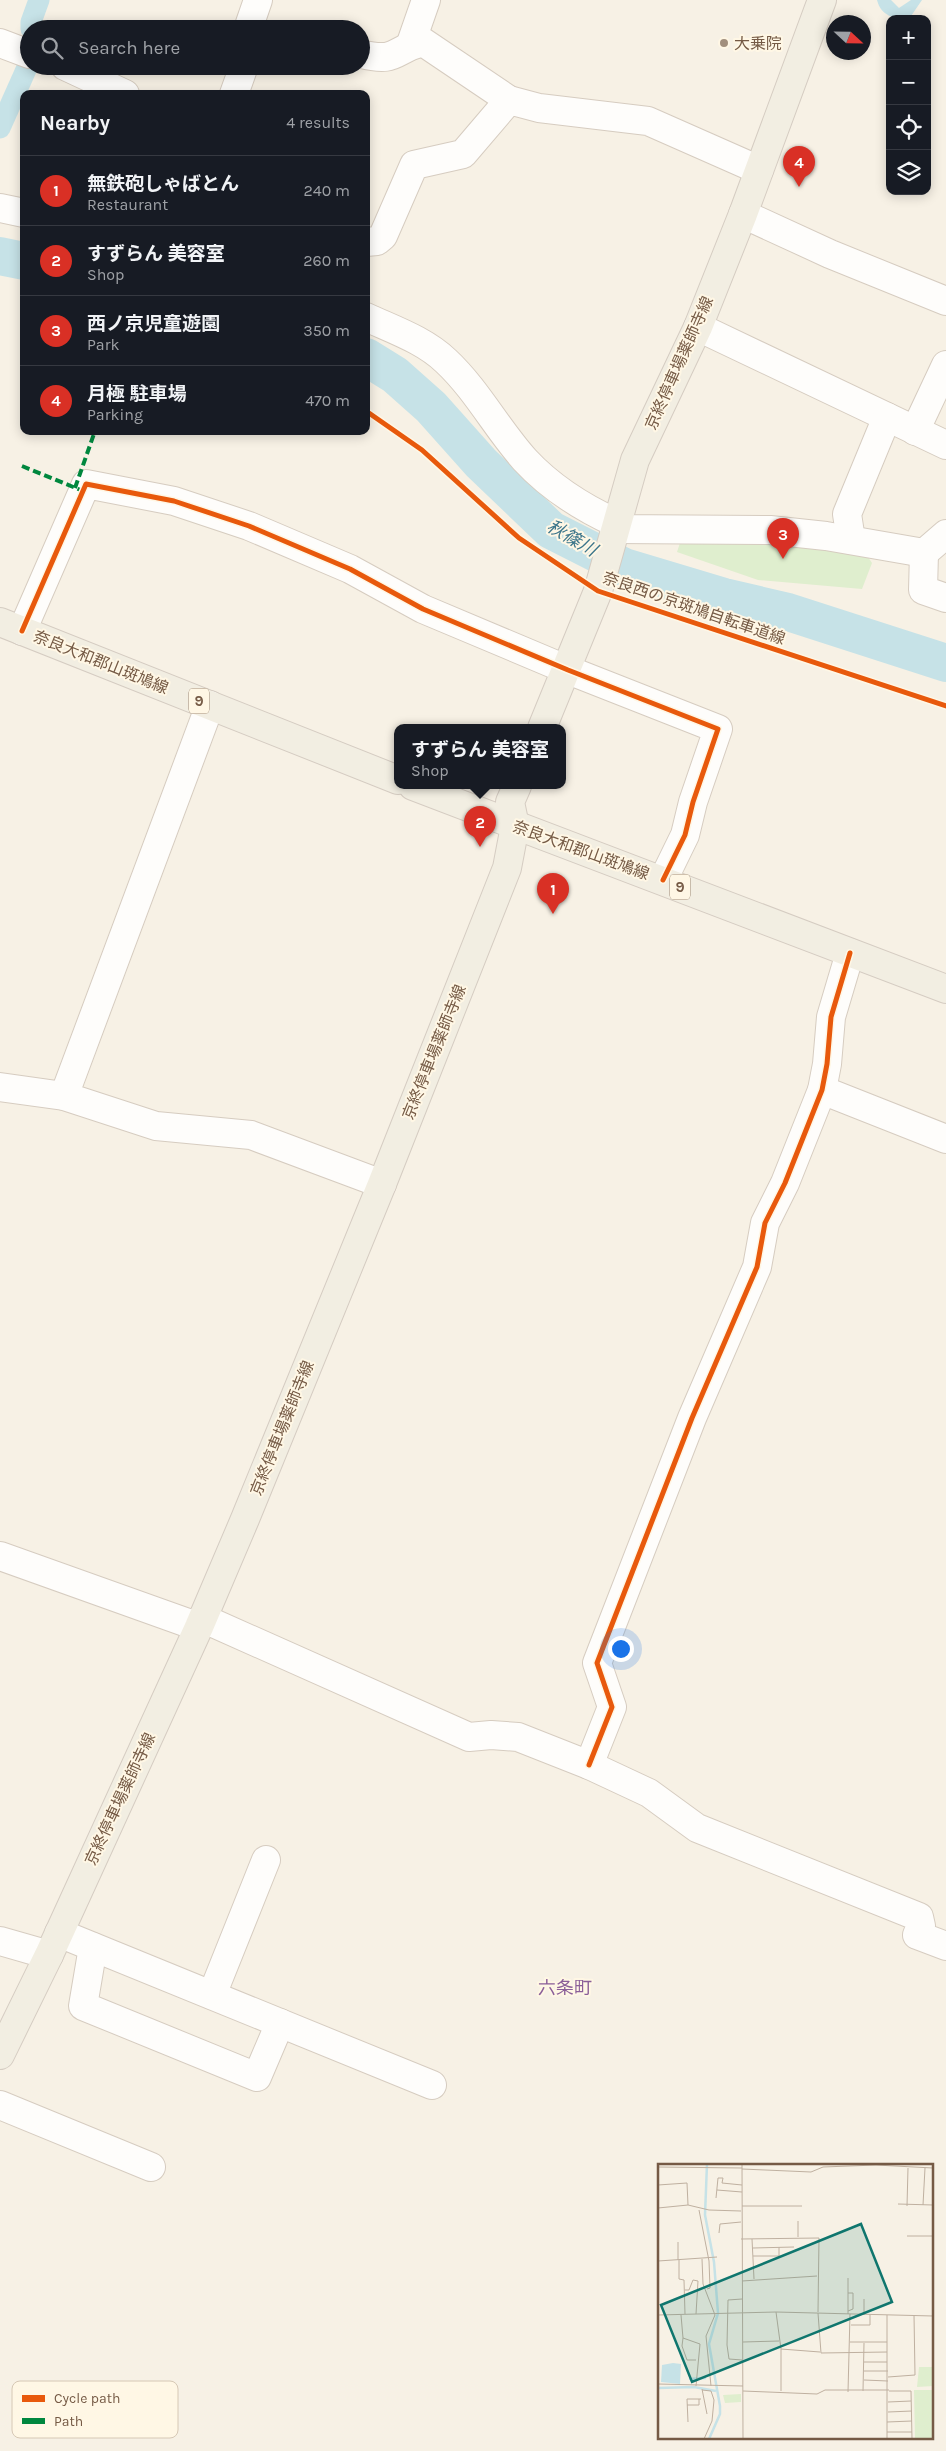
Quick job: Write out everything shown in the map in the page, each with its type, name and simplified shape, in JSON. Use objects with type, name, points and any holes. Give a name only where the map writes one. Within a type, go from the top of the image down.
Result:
[{"type":"main road","name":"京終停車場薬師寺線","points":[[544,724],[568,670],[598,591],[635,460],[698,327],[743,214],[822,0]]},
{"type":"main road","name":"奈良大和郡山斑鳩線","points":[[11,626],[394,778]]},
{"type":"main road","name":"奈良大和郡山斑鳩線","points":[[421,789],[946,989]]},
{"type":"main road","name":"京終停車場薬師寺線","points":[[0,2055],[54,1944],[201,1622],[249,1510],[382,1184],[507,868],[515,826],[510,802],[516,789]]},
{"type":"street","points":[[251,20],[258,0]]},
{"type":"street","points":[[410,46],[426,0]]},
{"type":"street","points":[[370,56],[391,58],[410,46],[423,42],[509,100],[539,108],[648,121],[759,170]]},
{"type":"street","points":[[0,43],[20,51]]},
{"type":"street","points":[[84,75],[116,90]]},
{"type":"street","points":[[235,90],[241,75]]},
{"type":"street","points":[[370,242],[377,242],[383,236],[414,165],[463,154],[509,100]]},
{"type":"street","points":[[0,208],[20,213]]},
{"type":"street","points":[[743,214],[830,254],[946,301]]},
{"type":"street","points":[[370,319],[424,343],[445,360],[460,374],[525,460],[564,496],[616,523],[614,529],[770,530],[851,540],[924,553]]},
{"type":"street","points":[[698,327],[946,445]]},
{"type":"street","points":[[915,431],[946,365]]},
{"type":"street","points":[[851,540],[847,514],[887,417]]},
{"type":"street","points":[[11,626],[86,484],[174,502],[249,526],[350,569],[423,609],[568,670],[718,729],[693,802],[685,835],[663,880]]},
{"type":"street","points":[[946,534],[924,553],[923,590],[946,598]]},
{"type":"street","points":[[64,1096],[210,705]]},
{"type":"street","points":[[589,1765],[612,1707],[597,1663],[692,1418],[757,1267],[765,1223],[785,1183],[822,1090],[827,1064],[831,1017],[850,953]]},
{"type":"street","points":[[0,1086],[64,1096],[156,1126],[251,1135],[382,1184]]},
{"type":"street","points":[[822,1090],[946,1139]]},
{"type":"street","points":[[0,1556],[201,1622],[469,1737],[492,1735],[518,1737],[589,1765],[650,1793],[697,1828],[919,1917],[921,1926],[917,1934],[946,1946]]},
{"type":"street","points":[[212,1995],[266,1860]]},
{"type":"street","points":[[0,1941],[93,1947],[432,2085]]},
{"type":"street","points":[[93,1947],[83,2006],[257,2078],[280,2023]]},
{"type":"street","points":[[0,2105],[151,2167]]},
{"type":"green space","points":[[682,537],[771,539],[866,554],[872,563],[862,589],[758,580],[677,552]]},
{"type":"water","points":[[877,0],[891,0],[899,8],[911,0],[922,0],[912,15],[888,15]]},
{"type":"waterway","points":[[32,20],[39,0]]},
{"type":"waterway","points":[[0,128],[24,75]]},
{"type":"waterway","name":"秋篠川","points":[[0,256],[20,260]]},
{"type":"waterway","name":"秋篠川","points":[[370,359],[395,375],[431,407],[481,463],[551,530],[624,567],[724,597],[788,612],[946,663]]},
{"type":"marked path","points":[[75,488],[94,435]]},
{"type":"marked path","points":[[22,466],[83,491]]},
{"type":"cycle path","name":"奈良西の京斑鳩自転車道線","points":[[370,414],[422,450],[519,538],[598,591],[946,706]]},
{"type":"cycle path","points":[[22,631],[86,484],[174,501],[249,526],[350,569],[423,609],[568,670],[718,729],[693,802],[685,835],[663,880]]},
{"type":"cycle path","points":[[589,1765],[612,1707],[597,1663],[692,1418],[757,1267],[765,1223],[785,1183],[822,1090],[827,1064],[831,1017],[850,953]]},
{"type":"place","name":"大乗院","points":[[724,43]]},
{"type":"place","name":"月極 駐車場","points":[[799,187]]},
{"type":"place","name":"西ノ京児童遊園","points":[[783,559]]},
{"type":"place","name":"すずらん 美容室","points":[[480,847]]},
{"type":"place","name":"無鉄砲しゃばとん","points":[[553,914]]},
{"type":"district","name":"六条町","points":[[565,1988]]}]
